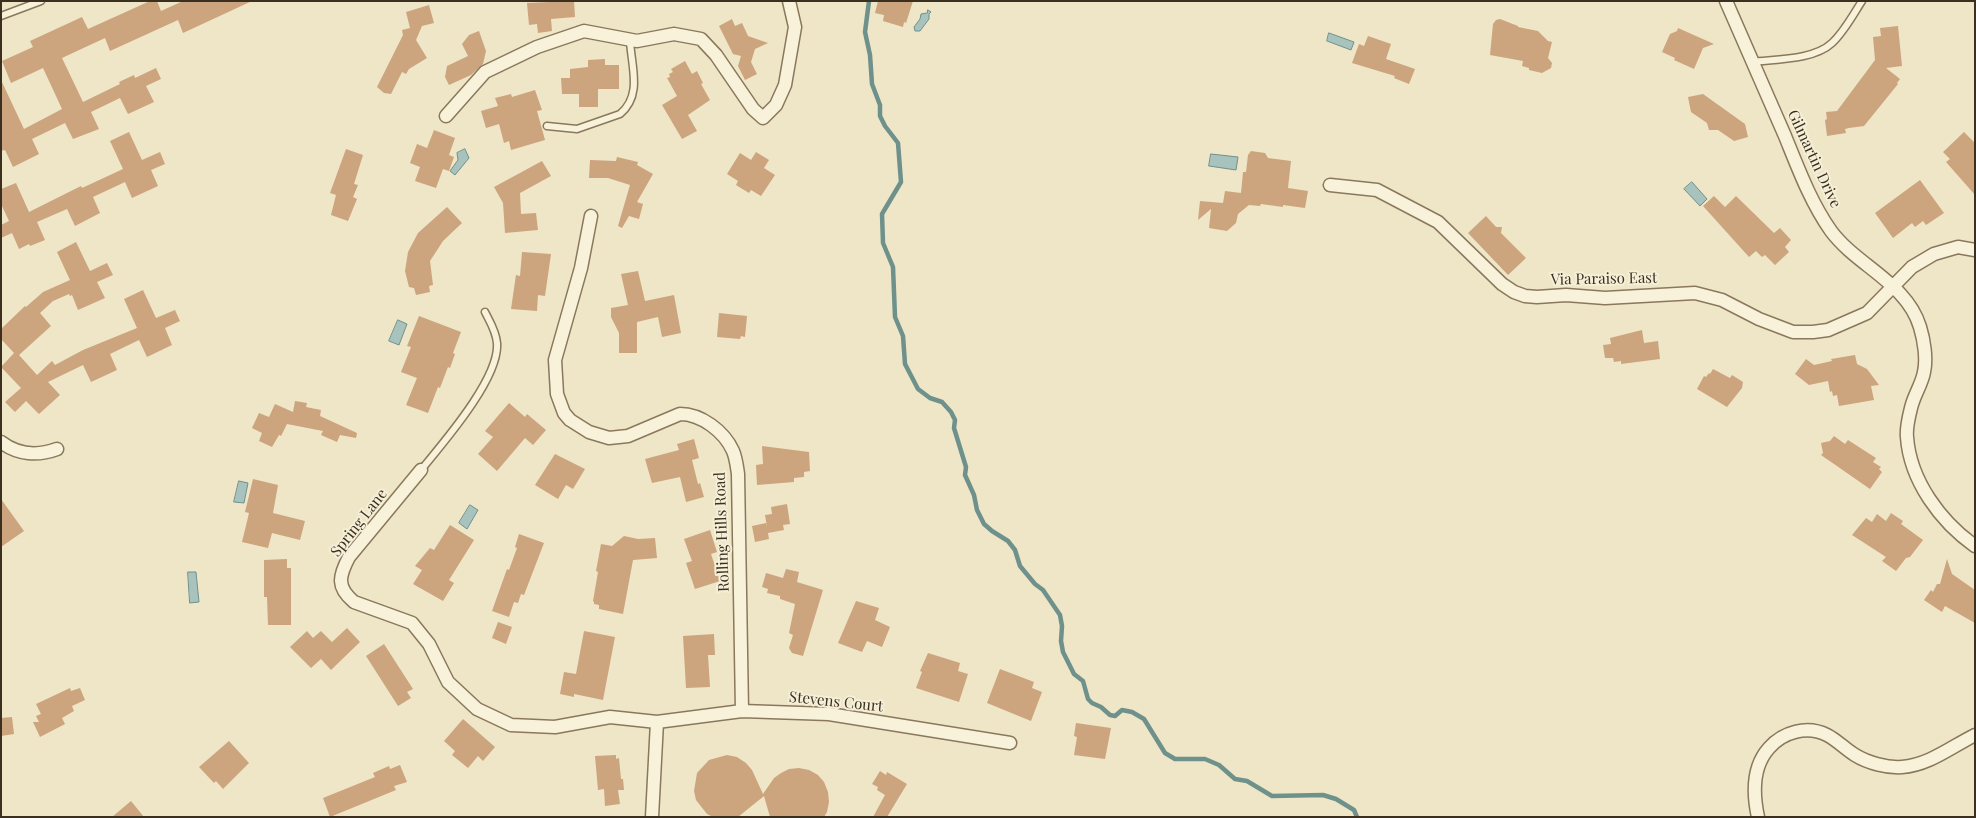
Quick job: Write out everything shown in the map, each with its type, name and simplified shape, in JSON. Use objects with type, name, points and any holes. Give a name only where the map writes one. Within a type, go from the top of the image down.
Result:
[{"type":"street","points":[[446,116],[486,72],[537,48],[584,31],[637,42],[674,34],[702,39],[716,55],[752,110],[763,118],[776,106],[785,85],[795,27],[789,1]]},
{"type":"street","name":"Gilmartin Drive","points":[[1726,1],[1807,189],[1831,231],[1844,246],[1894,287],[1908,302],[1920,326],[1924,351],[1924,371],[1912,407],[1906,436],[1912,463],[1922,486],[1940,515],[1975,546]]},
{"type":"street","name":"Via Paraiso East","points":[[1330,186],[1377,190],[1438,222],[1502,284],[1514,292],[1525,296],[1566,295],[1605,298],[1695,293],[1722,300],[1759,319],[1793,332],[1828,330],[1867,313],[1912,267],[1934,254],[1958,247],[1975,250]]},
{"type":"street","name":"Rolling Hills Road","points":[[591,216],[581,268],[555,360],[557,394],[564,413],[570,420],[598,436],[609,438],[628,436],[680,414],[688,414],[698,417],[719,432],[733,451],[738,474],[742,711]]},
{"type":"street","points":[[1,442],[12,449],[30,454],[57,449]]},
{"type":"street","name":"Spring Lane","points":[[421,470],[349,558],[341,573],[341,586],[346,595],[354,602],[412,623],[429,644],[448,682],[477,709],[511,725],[555,727],[610,717],[657,722]]},
{"type":"street","name":"Stevens Court","points":[[657,722],[742,711],[829,714],[1010,743]]},
{"type":"street","points":[[652,817],[657,722]]},
{"type":"street","points":[[1758,817],[1755,785],[1760,762],[1764,753],[1774,743],[1793,732],[1816,731],[1827,735],[1863,759],[1875,764],[1902,767],[1936,757],[1975,735]]},
{"type":"lane","points":[[1,16],[41,1]]},
{"type":"lane","points":[[1752,62],[1804,56],[1825,49],[1839,36],[1862,1]]},
{"type":"lane","points":[[547,126],[578,128],[620,114],[626,110],[631,102],[634,88],[630,40]]},
{"type":"lane","points":[[421,470],[467,414],[493,366],[497,345],[495,332],[485,312]]},
{"type":"water","points":[[928,10],[931,12],[929,19],[920,31],[915,31],[914,27],[921,14],[927,13]]},
{"type":"water","points":[[1329,33],[1354,42],[1351,50],[1327,41]]},
{"type":"water","points":[[465,149],[469,158],[455,175],[450,171],[458,160],[457,153]]},
{"type":"water","points":[[1211,154],[1238,157],[1236,170],[1209,166]]},
{"type":"water","points":[[1692,182],[1707,199],[1700,206],[1684,189]]},
{"type":"water","points":[[398,320],[407,324],[399,345],[389,341]]},
{"type":"water","points":[[239,481],[248,483],[244,503],[234,502]]},
{"type":"water","points":[[470,505],[478,510],[467,529],[459,523]]},
{"type":"water","points":[[188,572],[196,572],[199,602],[190,603]]},
{"type":"building","points":[[150,1],[157,1],[161,11],[183,1],[252,1],[183,33],[178,20],[110,51],[105,38],[62,58],[83,102],[134,75],[135,78],[156,68],[161,79],[146,86],[154,102],[128,114],[120,98],[91,112],[99,129],[73,139],[65,123],[32,139],[39,154],[13,167],[5,150],[1,151],[1,80],[24,129],[62,109],[43,68],[11,83],[2,61],[33,47],[30,41],[82,17],[88,29]]},
{"type":"building","points":[[574,1],[575,17],[551,19],[552,31],[538,33],[537,24],[529,25],[527,3]]},
{"type":"building","points":[[878,1],[913,1],[903,27],[883,21],[884,15],[875,13]]},
{"type":"building","points":[[429,5],[434,23],[422,26],[416,40],[427,58],[409,69],[406,74],[402,72],[391,94],[384,93],[377,87],[403,35],[402,30],[410,28],[406,12]]},
{"type":"building","points":[[732,19],[735,26],[742,23],[748,36],[768,43],[755,49],[751,62],[757,74],[745,80],[738,66],[741,56],[733,54],[719,26]]},
{"type":"building","points":[[1500,19],[1518,27],[1538,31],[1548,41],[1552,42],[1548,58],[1552,63],[1551,68],[1542,73],[1522,66],[1523,61],[1490,55],[1493,24],[1496,20]]},
{"type":"building","points":[[1898,26],[1902,66],[1886,68],[1900,79],[1898,84],[1864,126],[1845,129],[1846,133],[1827,136],[1826,112],[1837,111],[1875,60],[1873,37],[1881,36],[1880,28]]},
{"type":"building","points":[[1678,28],[1714,44],[1703,48],[1694,69],[1662,52],[1670,34],[1677,31]]},
{"type":"building","points":[[479,31],[486,51],[483,64],[471,75],[449,85],[445,77],[447,66],[468,56],[462,44],[469,35]]},
{"type":"building","points":[[1368,36],[1391,44],[1386,59],[1415,69],[1409,84],[1394,78],[1395,76],[1352,63],[1359,44],[1364,46]]},
{"type":"building","points":[[605,59],[605,65],[619,65],[619,89],[598,89],[598,107],[579,107],[579,94],[562,94],[561,78],[570,78],[570,69],[588,67],[588,60]]},
{"type":"building","points":[[685,61],[692,74],[697,71],[703,83],[701,84],[710,100],[688,115],[697,131],[682,139],[662,105],[677,96],[667,78],[673,72],[671,69]]},
{"type":"building","points":[[535,90],[542,110],[537,111],[545,140],[511,150],[509,141],[504,143],[499,124],[486,128],[481,111],[498,106],[495,98],[511,94],[512,97]]},
{"type":"building","points":[[1703,94],[1745,124],[1748,137],[1734,141],[1718,130],[1709,130],[1707,123],[1691,112],[1688,97]]},
{"type":"building","points":[[434,130],[455,138],[449,155],[454,157],[449,171],[443,169],[436,188],[415,181],[420,167],[410,163],[417,144],[427,148]]},
{"type":"building","points":[[129,132],[142,160],[160,152],[165,164],[151,170],[158,186],[132,198],[125,182],[93,197],[100,213],[75,226],[67,209],[37,222],[45,240],[30,246],[29,244],[19,249],[12,233],[1,238],[1,225],[9,221],[1,204],[1,189],[16,183],[29,212],[81,186],[82,188],[123,169],[110,141]]},
{"type":"building","points":[[1964,132],[1975,143],[1975,195],[1946,162],[1950,159],[1943,152]]},
{"type":"building","points":[[346,149],[363,155],[354,184],[358,185],[353,197],[357,199],[348,221],[331,215],[336,195],[330,193]]},
{"type":"building","points":[[1251,151],[1265,153],[1268,158],[1291,161],[1288,188],[1308,191],[1305,208],[1283,205],[1283,207],[1261,204],[1260,206],[1249,205],[1238,214],[1236,223],[1227,231],[1209,228],[1211,209],[1198,220],[1200,201],[1223,203],[1225,191],[1241,193],[1243,172],[1246,172],[1248,155]]},
{"type":"building","points":[[756,152],[769,160],[764,168],[775,175],[761,196],[751,190],[749,193],[736,185],[738,181],[727,174],[740,153],[751,160]]},
{"type":"building","points":[[617,157],[638,162],[637,165],[653,174],[637,202],[643,204],[639,219],[629,216],[622,228],[618,226],[630,185],[608,178],[589,178],[590,160],[616,161]]},
{"type":"building","points":[[542,161],[551,176],[520,193],[521,214],[536,213],[538,230],[505,233],[503,203],[494,187]]},
{"type":"building","points":[[1920,180],[1944,213],[1926,225],[1923,221],[1915,227],[1912,223],[1893,238],[1875,213]]},
{"type":"building","points":[[1714,196],[1725,207],[1736,196],[1774,233],[1780,228],[1791,240],[1785,247],[1789,252],[1775,265],[1765,255],[1762,257],[1756,251],[1749,257],[1703,206]]},
{"type":"building","points":[[447,207],[462,223],[443,241],[430,261],[433,285],[429,286],[430,292],[416,295],[414,288],[409,287],[405,271],[408,252],[418,233]]},
{"type":"building","points":[[1486,216],[1496,227],[1502,227],[1501,233],[1526,258],[1508,275],[1468,233]]},
{"type":"building","points":[[76,242],[90,271],[107,263],[113,275],[97,282],[105,298],[78,310],[72,295],[70,296],[69,294],[53,301],[40,313],[51,326],[19,355],[37,375],[52,361],[55,365],[83,350],[137,328],[124,299],[143,290],[156,318],[175,310],[180,321],[165,328],[172,345],[147,357],[139,340],[110,354],[117,370],[91,382],[83,365],[48,382],[60,395],[39,414],[26,401],[15,412],[5,402],[21,388],[1,367],[14,353],[1,339],[1,329],[43,292],[70,280],[57,252]]},
{"type":"building","points":[[522,252],[551,254],[545,296],[538,295],[537,311],[511,309],[516,275],[520,276]]},
{"type":"building","points":[[638,271],[645,301],[674,295],[681,333],[662,337],[658,317],[637,322],[637,353],[619,353],[619,333],[611,317],[611,308],[628,305],[621,274]]},
{"type":"building","points":[[719,313],[747,316],[745,337],[741,336],[740,339],[717,337]]},
{"type":"building","points":[[419,316],[461,332],[453,353],[455,354],[450,368],[448,367],[440,388],[438,387],[428,413],[406,405],[417,378],[401,372],[411,347],[407,346]]},
{"type":"building","points":[[1642,330],[1644,343],[1658,341],[1660,359],[1621,364],[1621,361],[1614,362],[1613,358],[1605,358],[1603,345],[1611,344],[1610,338]]},
{"type":"building","points":[[1855,355],[1857,364],[1867,369],[1879,385],[1871,386],[1874,400],[1839,406],[1837,395],[1833,396],[1832,391],[1830,392],[1828,381],[1809,385],[1795,374],[1806,359],[1814,365],[1832,361],[1831,359]]},
{"type":"building","points":[[1713,369],[1730,378],[1732,375],[1743,382],[1742,388],[1727,407],[1697,389],[1704,376],[1706,377],[1710,374]]},
{"type":"building","points":[[295,401],[307,403],[306,407],[321,410],[320,416],[357,433],[356,438],[340,435],[337,442],[321,435],[323,431],[287,424],[281,436],[279,435],[272,447],[259,441],[262,433],[252,428],[259,413],[269,417],[275,404],[293,412]]},
{"type":"building","points":[[509,403],[525,417],[527,414],[546,430],[533,445],[525,438],[497,471],[478,454],[493,437],[485,431]]},
{"type":"building","points":[[1834,436],[1845,444],[1848,440],[1876,458],[1873,462],[1881,467],[1879,469],[1882,472],[1870,489],[1821,455],[1823,453],[1821,443],[1830,441]]},
{"type":"building","points":[[694,439],[699,458],[692,460],[698,484],[700,483],[704,497],[686,502],[680,477],[652,483],[645,459],[679,450],[677,444]]},
{"type":"building","points":[[762,446],[809,452],[810,471],[804,472],[804,477],[794,478],[794,482],[757,485],[756,465],[763,464]]},
{"type":"building","points":[[555,454],[585,469],[573,489],[566,485],[558,499],[535,485]]},
{"type":"building","points":[[253,479],[278,485],[273,513],[305,521],[300,540],[272,533],[268,548],[242,542],[249,513],[245,512]]},
{"type":"building","points":[[1,499],[24,531],[1,547]]},
{"type":"building","points":[[787,504],[790,524],[783,525],[784,530],[768,533],[769,539],[755,542],[752,526],[766,523],[767,527],[765,515],[772,514],[771,507]]},
{"type":"building","points":[[1891,513],[1903,521],[1901,524],[1923,540],[1896,571],[1882,561],[1886,557],[1852,535],[1866,518],[1872,522],[1877,514],[1886,521]]},
{"type":"building","points":[[450,525],[474,540],[449,580],[454,583],[443,601],[413,584],[422,570],[415,566],[430,548],[434,550]]},
{"type":"building","points":[[710,530],[717,552],[711,554],[720,581],[695,589],[686,563],[692,561],[684,539]]},
{"type":"building","points":[[519,534],[544,543],[524,595],[521,594],[518,603],[514,602],[509,617],[492,611],[507,569],[509,570],[517,548],[515,547]]},
{"type":"building","points":[[624,536],[638,539],[655,538],[657,558],[633,560],[623,614],[599,609],[599,605],[594,604],[593,601],[601,544],[612,546]]},
{"type":"building","points":[[287,559],[287,568],[291,568],[291,625],[268,625],[267,597],[264,597],[264,560]]},
{"type":"building","points":[[1947,559],[1952,574],[1975,590],[1975,623],[1945,606],[1942,612],[1924,600],[1931,590],[1933,592],[1937,584],[1940,584]]},
{"type":"building","points":[[786,569],[799,572],[797,582],[823,590],[803,656],[792,653],[789,648],[793,635],[789,633],[795,604],[780,599],[780,596],[767,593],[768,589],[762,587],[766,573],[783,578]]},
{"type":"building","points":[[856,601],[879,608],[875,620],[890,627],[882,647],[867,641],[862,652],[838,643]]},
{"type":"building","points":[[498,622],[512,627],[506,644],[492,638]]},
{"type":"building","points":[[347,628],[360,642],[331,670],[321,659],[311,668],[290,647],[307,631],[313,638],[321,631],[332,642]]},
{"type":"building","points":[[584,631],[615,637],[603,700],[574,694],[574,697],[560,694],[564,672],[576,674]]},
{"type":"building","points":[[714,634],[715,655],[708,655],[710,687],[686,688],[683,636]]},
{"type":"building","points":[[384,644],[413,689],[407,692],[411,698],[398,706],[366,656]]},
{"type":"building","points":[[928,653],[960,663],[958,671],[968,674],[959,702],[916,688],[922,672],[920,671]]},
{"type":"building","points":[[1000,669],[1034,682],[1032,688],[1042,692],[1031,721],[987,703]]},
{"type":"building","points":[[70,688],[71,691],[80,688],[85,700],[72,706],[74,711],[62,718],[65,724],[40,737],[33,722],[39,722],[36,716],[41,714],[36,704]]},
{"type":"building","points":[[12,717],[14,734],[1,736],[1,718]]},
{"type":"building","points":[[463,719],[495,747],[483,761],[478,756],[468,768],[452,755],[455,751],[444,741]]},
{"type":"building","points":[[1076,723],[1111,728],[1105,759],[1074,755],[1077,737],[1074,736]]},
{"type":"building","points":[[229,741],[249,763],[223,789],[216,781],[214,783],[199,767]]},
{"type":"building","points":[[616,755],[616,759],[619,758],[624,790],[618,790],[620,804],[605,806],[604,789],[598,790],[595,756]]},
{"type":"building","points":[[727,755],[737,757],[746,763],[752,770],[763,794],[774,778],[789,769],[809,770],[818,775],[824,782],[828,792],[829,802],[824,817],[770,817],[764,796],[738,817],[713,817],[707,814],[696,800],[694,791],[697,773],[709,760]]},
{"type":"building","points":[[400,765],[407,782],[394,786],[396,790],[330,817],[323,798],[375,777],[373,773],[389,766],[390,769]]},
{"type":"building","points":[[880,771],[886,775],[887,772],[907,784],[887,817],[873,817],[885,795],[877,790],[878,787],[872,784]]},
{"type":"building","points":[[131,801],[144,817],[112,817]]},
{"type":"waterway","points":[[869,1],[865,32],[870,55],[872,84],[880,105],[880,116],[898,143],[901,182],[882,214],[883,243],[893,267],[895,317],[903,336],[905,364],[918,389],[930,398],[942,402],[951,412],[955,420],[954,428],[966,467],[965,475],[974,495],[977,510],[984,524],[1008,541],[1015,550],[1020,566],[1035,584],[1043,590],[1060,615],[1063,652],[1074,674],[1083,681],[1088,699],[1110,715],[1115,716],[1122,710],[1132,712],[1144,719],[1165,753],[1175,759],[1205,759],[1219,765],[1235,779],[1247,781],[1272,796],[1323,795],[1336,799],[1354,810],[1357,817]]}]
